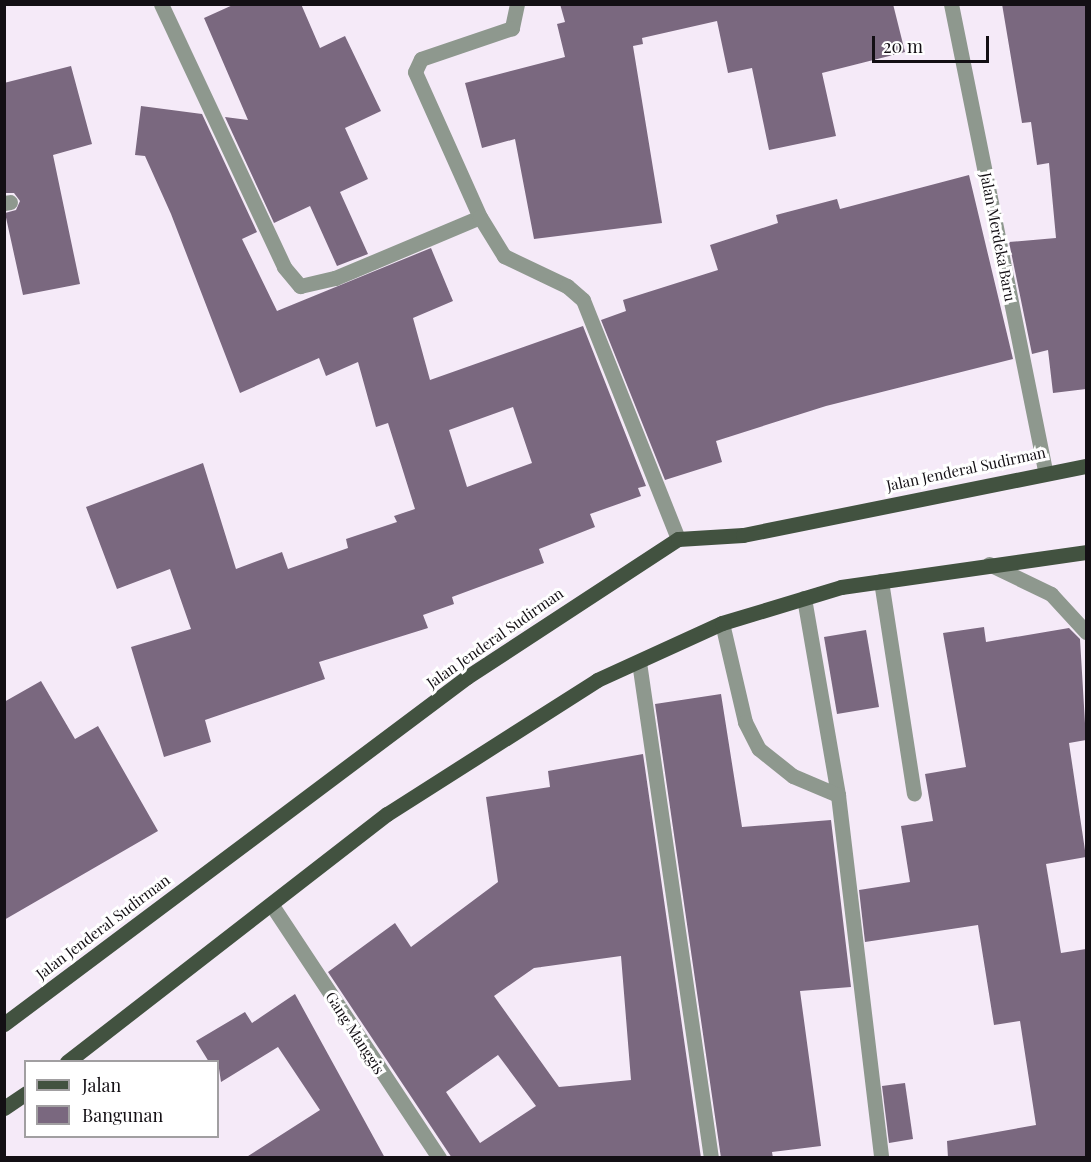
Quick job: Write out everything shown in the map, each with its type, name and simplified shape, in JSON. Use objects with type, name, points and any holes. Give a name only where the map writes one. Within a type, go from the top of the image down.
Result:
[{"type":"main road","name":"Jalan Jenderal Sudirman","points":[[4,1024],[467,677],[678,539],[743,535],[1045,470],[1086,466]]},
{"type":"main road","points":[[70,1060],[273,907],[387,814],[521,726],[639,662],[722,623],[804,598],[881,581],[988,564],[1086,552]]},
{"type":"main road","points":[[4,1108],[24,1094]]},
{"type":"street","points":[[161,4],[284,267],[300,286],[335,278],[480,217]]},
{"type":"street","points":[[518,4],[512,28],[421,59],[415,67],[480,217],[510,261],[567,286],[583,300],[678,539]]},
{"type":"street","name":"Jalan Merdeka Baru","points":[[951,4],[1045,470]]},
{"type":"street","points":[[988,564],[1051,594],[1086,632]]},
{"type":"street","points":[[881,581],[914,793]]},
{"type":"street","points":[[804,598],[838,795],[881,1158]]},
{"type":"street","points":[[722,623],[745,723],[759,749],[793,776],[838,795]]},
{"type":"street","points":[[639,662],[711,1158]]},
{"type":"street","name":"Gang Manggis","points":[[273,907],[439,1158]]},
{"type":"building","points":[[235,4],[301,4],[320,48],[345,36],[381,111],[345,128],[368,179],[340,192],[368,254],[337,266],[310,206],[274,223],[225,117],[248,120],[204,18]]},
{"type":"building","points":[[560,4],[893,4],[905,52],[822,73],[836,136],[769,150],[752,68],[728,73],[717,21],[642,38],[643,44],[633,46],[662,223],[534,239],[515,139],[482,148],[465,83],[565,57],[557,24],[565,22]]},
{"type":"building","points":[[1002,4],[1086,4],[1086,389],[1053,393],[1048,350],[1032,354],[1009,242],[1056,238],[1049,163],[1037,165],[1031,122],[1022,123]]},
{"type":"building","points":[[71,66],[92,144],[53,155],[80,284],[23,295],[5,213],[16,210],[20,201],[14,193],[4,193],[4,83]]},
{"type":"building","points":[[141,106],[202,114],[257,232],[242,239],[277,311],[431,248],[453,301],[413,318],[430,380],[583,326],[646,486],[638,488],[641,496],[590,514],[595,527],[539,549],[544,563],[452,597],[454,604],[423,615],[428,628],[319,662],[325,679],[205,720],[211,742],[164,757],[131,647],[191,629],[170,569],[117,589],[86,507],[203,463],[236,569],[282,552],[288,569],[348,548],[346,539],[397,522],[394,516],[415,509],[388,423],[376,427],[358,362],[326,376],[319,358],[240,393],[171,214],[145,156],[135,155]],"holes":[[[513,407],[532,463],[467,487],[449,430]]]},
{"type":"building","points":[[969,175],[1013,359],[826,406],[716,441],[722,462],[665,480],[601,320],[626,311],[623,300],[718,270],[710,245],[778,223],[776,215],[837,199],[840,209]]},
{"type":"building","points":[[984,627],[986,642],[1069,628],[1080,639],[1086,740],[1069,743],[1086,857],[1046,864],[1061,953],[1086,949],[1086,1158],[948,1158],[947,1141],[1036,1125],[1020,1021],[994,1025],[978,925],[865,942],[859,890],[910,882],[901,826],[933,821],[925,774],[966,767],[943,633]]},
{"type":"building","points":[[866,630],[879,707],[837,714],[824,637]]},
{"type":"building","points":[[41,681],[75,739],[98,726],[158,831],[4,920],[4,702]]},
{"type":"building","points":[[721,694],[742,827],[831,820],[851,987],[800,991],[821,1146],[772,1152],[773,1158],[721,1158],[655,704]]},
{"type":"building","points":[[643,754],[701,1158],[452,1158],[328,972],[395,923],[411,947],[498,882],[486,797],[550,787],[548,771]],"holes":[[[621,956],[631,1080],[559,1087],[494,996],[534,968]],[[498,1055],[536,1106],[480,1143],[446,1092]]]},
{"type":"building","points":[[295,994],[385,1158],[245,1158],[320,1110],[278,1047],[221,1082],[219,1060],[208,1060],[196,1041],[245,1012],[252,1023]]},
{"type":"building","points":[[905,1083],[913,1139],[889,1143],[882,1086]]}]
